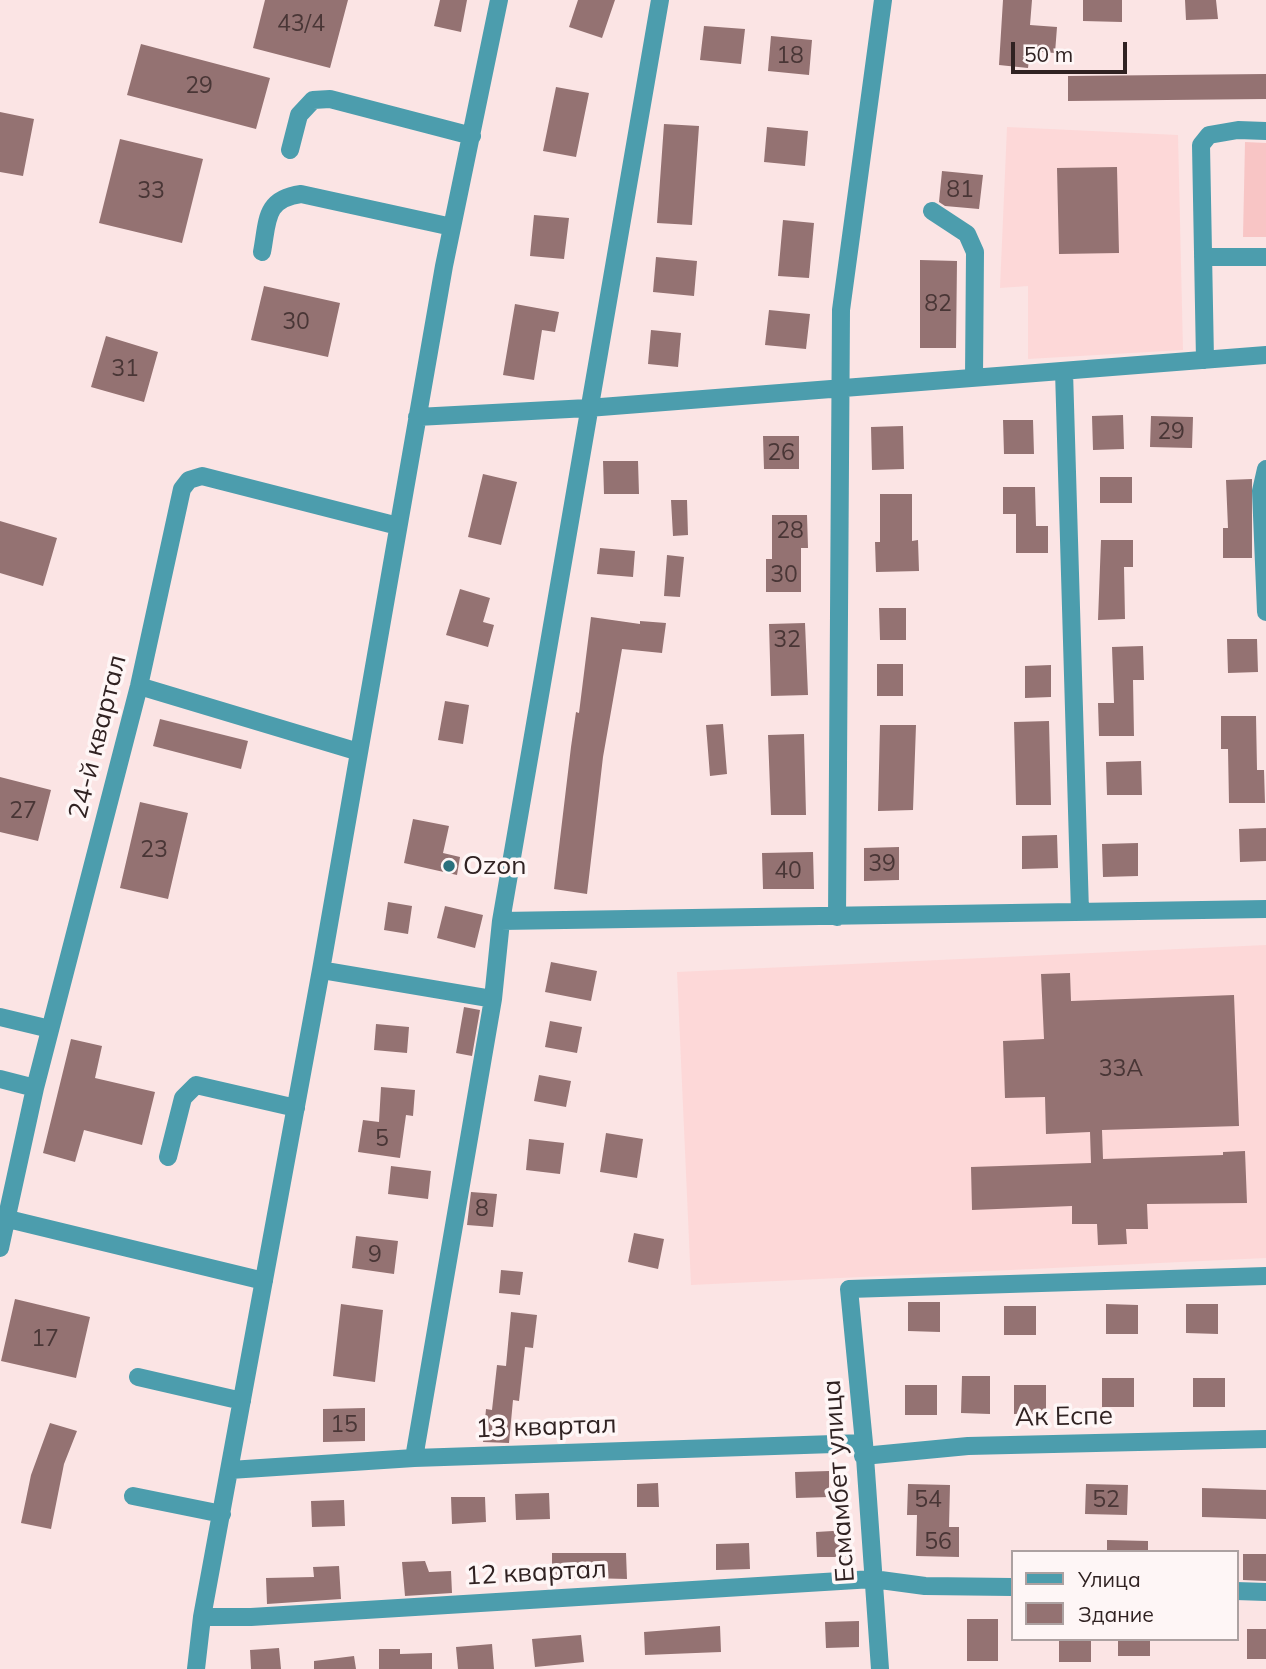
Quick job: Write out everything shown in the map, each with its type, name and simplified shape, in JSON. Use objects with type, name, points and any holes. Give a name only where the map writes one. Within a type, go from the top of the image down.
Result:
[{"type":"street","points":[[196,1669],[202,1617],[321,970],[417,418],[452,227],[499,0]]},
{"type":"street","points":[[414,1458],[493,999],[501,921],[660,0]]},
{"type":"street","points":[[837,917],[841,310],[883,0]]},
{"type":"street","points":[[290,150],[299,115],[313,100],[330,99],[471,136]]},
{"type":"street","points":[[1205,360],[1200,145],[1209,135],[1238,130],[1266,131]]},
{"type":"street","points":[[262,252],[271,208],[282,196],[301,194],[452,227]]},
{"type":"street","points":[[932,211],[967,234],[975,251],[974,377]]},
{"type":"street","points":[[1203,257],[1266,257]]},
{"type":"street","points":[[417,418],[588,408],[841,386],[1266,355]]},
{"type":"street","points":[[1064,371],[1080,912]]},
{"type":"street","points":[[1266,469],[1261,491],[1266,612]]},
{"type":"street","name":"24-й квартал","points":[[0,1248],[35,1088],[139,686],[182,489],[189,480],[202,476],[398,526]]},
{"type":"street","points":[[139,686],[359,752]]},
{"type":"street","points":[[501,921],[1266,909]]},
{"type":"street","points":[[321,970],[493,999]]},
{"type":"street","points":[[0,1017],[50,1029]]},
{"type":"street","points":[[0,1079],[35,1088]]},
{"type":"street","points":[[168,1157],[183,1098],[196,1085],[207,1085],[296,1108]]},
{"type":"street","points":[[8,1219],[264,1281]]},
{"type":"street","name":"Есмамбет улица","points":[[880,1669],[849,1289],[1266,1276]]},
{"type":"street","points":[[138,1377],[242,1401]]},
{"type":"street","name":"Ак Еспе","points":[[863,1449],[1266,1438]]},
{"type":"street","name":"13 квартал","points":[[230,1470],[414,1458],[863,1449]]},
{"type":"street","points":[[133,1496],[222,1514]]},
{"type":"street","points":[[873,1579],[925,1586],[1010,1587]]},
{"type":"street","name":"12 квартал","points":[[202,1617],[251,1617],[873,1579]]},
{"type":"street","points":[[1238,1591],[1266,1592]]},
{"type":"shaded area","points":[[1007,127],[1178,135],[1183,350],[1028,359],[1028,286],[1000,288]]},
{"type":"shaded area","points":[[1245,142],[1266,143],[1266,237],[1243,237]]},
{"type":"shaded area","points":[[1266,945],[1266,1258],[691,1285],[677,972]]},
{"type":"building","points":[[265,0],[348,0],[330,68],[253,48]]},
{"type":"building","points":[[440,0],[467,0],[461,32],[434,26]]},
{"type":"building","points":[[578,0],[615,0],[602,38],[569,27]]},
{"type":"building","points":[[1003,0],[1032,0],[1030,25],[1057,27],[1055,53],[1030,51],[1028,68],[999,65]]},
{"type":"building","points":[[1083,0],[1122,0],[1122,22],[1083,21]]},
{"type":"building","points":[[1185,0],[1216,0],[1218,19],[1186,20]]},
{"type":"building","points":[[704,26],[745,29],[741,64],[700,60]]},
{"type":"building","points":[[771,36],[812,40],[809,75],[768,71]]},
{"type":"building","points":[[141,44],[270,78],[256,129],[127,95]]},
{"type":"building","points":[[1266,74],[1266,99],[1068,101],[1068,76]]},
{"type":"building","points":[[556,87],[589,93],[576,157],[543,151]]},
{"type":"building","points":[[0,112],[34,119],[23,176],[0,172]]},
{"type":"building","points":[[664,124],[699,126],[692,225],[657,223]]},
{"type":"building","points":[[767,127],[808,131],[805,166],[764,162]]},
{"type":"building","points":[[120,139],[203,159],[182,243],[99,223]]},
{"type":"building","points":[[1117,167],[1119,253],[1059,254],[1057,168]]},
{"type":"building","points":[[942,171],[983,175],[979,209],[945,206],[939,202]]},
{"type":"building","points":[[534,215],[569,218],[564,259],[530,256]]},
{"type":"building","points":[[783,220],[814,223],[809,278],[778,276]]},
{"type":"building","points":[[656,257],[697,261],[694,296],[653,292]]},
{"type":"building","points":[[920,260],[957,261],[956,348],[920,348]]},
{"type":"building","points":[[264,286],[340,303],[328,357],[251,340]]},
{"type":"building","points":[[515,304],[559,312],[555,332],[542,330],[534,380],[503,375]]},
{"type":"building","points":[[769,310],[810,314],[806,349],[765,345]]},
{"type":"building","points":[[651,330],[681,333],[678,367],[648,364]]},
{"type":"building","points":[[106,336],[158,352],[144,402],[91,387]]},
{"type":"building","points":[[1123,415],[1124,449],[1093,450],[1092,416]]},
{"type":"building","points":[[1151,416],[1193,417],[1192,448],[1150,447]]},
{"type":"building","points":[[1003,420],[1033,420],[1034,454],[1004,454]]},
{"type":"building","points":[[903,426],[904,469],[872,470],[871,427]]},
{"type":"building","points":[[763,436],[799,436],[799,469],[764,469]]},
{"type":"building","points":[[603,461],[638,461],[639,494],[604,494]]},
{"type":"building","points":[[483,474],[517,482],[501,545],[468,537]]},
{"type":"building","points":[[1100,477],[1132,477],[1132,503],[1100,503]]},
{"type":"building","points":[[1252,479],[1252,558],[1223,558],[1223,528],[1228,528],[1226,480]]},
{"type":"building","points":[[1003,487],[1035,487],[1036,526],[1048,526],[1048,553],[1016,553],[1016,514],[1003,514]]},
{"type":"building","points":[[880,494],[912,494],[912,541],[918,540],[919,571],[876,572],[875,542],[880,542]]},
{"type":"building","points":[[671,500],[687,500],[688,535],[673,536]]},
{"type":"building","points":[[772,515],[807,515],[808,548],[801,548],[801,592],[766,592],[766,559],[772,559]]},
{"type":"building","points":[[0,521],[57,538],[43,586],[0,573]]},
{"type":"building","points":[[1101,540],[1133,540],[1133,567],[1124,567],[1125,619],[1098,620]]},
{"type":"building","points":[[600,548],[635,551],[633,577],[597,574]]},
{"type":"building","points":[[667,555],[684,557],[680,597],[664,596]]},
{"type":"building","points":[[460,589],[490,598],[483,622],[494,625],[488,647],[446,635]]},
{"type":"building","points":[[879,608],[906,608],[906,640],[880,640]]},
{"type":"building","points":[[591,617],[640,624],[640,621],[666,623],[662,653],[622,649],[603,757],[587,894],[554,889],[571,747],[576,712],[579,713]]},
{"type":"building","points":[[805,623],[808,695],[771,696],[769,624]]},
{"type":"building","points":[[1227,639],[1257,639],[1258,672],[1228,673]]},
{"type":"building","points":[[1143,646],[1144,680],[1133,680],[1134,736],[1099,736],[1098,703],[1114,703],[1112,647]]},
{"type":"building","points":[[877,664],[903,664],[903,696],[877,696]]},
{"type":"building","points":[[1051,665],[1051,697],[1025,698],[1025,666]]},
{"type":"building","points":[[445,701],[469,705],[463,744],[438,740]]},
{"type":"building","points":[[1221,716],[1256,716],[1257,770],[1264,770],[1265,803],[1229,803],[1228,749],[1221,749]]},
{"type":"building","points":[[160,719],[248,741],[241,769],[153,746]]},
{"type":"building","points":[[1049,721],[1051,805],[1016,805],[1014,722]]},
{"type":"building","points":[[723,724],[727,774],[710,776],[706,725]]},
{"type":"building","points":[[880,725],[916,725],[913,810],[878,811]]},
{"type":"building","points":[[804,734],[806,815],[771,815],[768,735]]},
{"type":"building","points":[[1141,761],[1142,795],[1107,795],[1106,762]]},
{"type":"building","points":[[0,777],[51,790],[38,841],[0,832]]},
{"type":"building","points":[[140,802],[188,813],[168,899],[120,888]]},
{"type":"building","points":[[413,819],[449,826],[443,853],[460,857],[457,875],[404,863]]},
{"type":"building","points":[[1266,828],[1266,861],[1240,862],[1239,829]]},
{"type":"building","points":[[1057,835],[1058,868],[1022,869],[1022,836]]},
{"type":"building","points":[[1138,843],[1138,876],[1103,877],[1102,844]]},
{"type":"building","points":[[899,847],[899,880],[864,881],[864,848]]},
{"type":"building","points":[[813,852],[814,889],[763,889],[762,853]]},
{"type":"building","points":[[388,902],[412,906],[408,934],[384,930]]},
{"type":"building","points":[[445,906],[483,915],[475,948],[437,938]]},
{"type":"building","points":[[551,962],[597,971],[591,1001],[545,992]]},
{"type":"building","points":[[1070,973],[1071,1001],[1234,995],[1239,1126],[1102,1130],[1103,1159],[1223,1155],[1223,1152],[1245,1151],[1247,1203],[1147,1204],[1148,1229],[1126,1229],[1127,1244],[1098,1245],[1097,1224],[1072,1224],[1072,1206],[972,1210],[971,1167],[1091,1163],[1090,1132],[1046,1134],[1045,1097],[1005,1098],[1003,1041],[1044,1039],[1041,974]]},
{"type":"building","points":[[464,1007],[480,1010],[472,1056],[456,1053]]},
{"type":"building","points":[[550,1021],[582,1027],[577,1053],[545,1047]]},
{"type":"building","points":[[376,1024],[409,1027],[407,1053],[374,1050]]},
{"type":"building","points":[[71,1039],[102,1046],[95,1078],[155,1092],[142,1145],[84,1130],[75,1162],[43,1153]]},
{"type":"building","points":[[539,1075],[571,1081],[566,1107],[534,1101]]},
{"type":"building","points":[[381,1087],[415,1090],[413,1116],[406,1115],[400,1158],[358,1152],[363,1120],[379,1122]]},
{"type":"building","points":[[606,1133],[643,1139],[637,1178],[600,1172]]},
{"type":"building","points":[[529,1139],[564,1143],[560,1174],[526,1170]]},
{"type":"building","points":[[391,1166],[431,1171],[428,1199],[388,1194]]},
{"type":"building","points":[[471,1192],[497,1194],[493,1227],[467,1225]]},
{"type":"building","points":[[634,1233],[664,1239],[658,1269],[628,1262]]},
{"type":"building","points":[[356,1236],[398,1241],[394,1274],[352,1268]]},
{"type":"building","points":[[501,1270],[523,1272],[520,1295],[499,1293]]},
{"type":"building","points":[[15,1299],[90,1317],[76,1378],[1,1361]]},
{"type":"building","points":[[908,1302],[940,1302],[940,1332],[908,1331]]},
{"type":"building","points":[[341,1304],[383,1310],[375,1382],[333,1376]]},
{"type":"building","points":[[1106,1304],[1138,1305],[1138,1334],[1106,1334]]},
{"type":"building","points":[[1186,1304],[1218,1304],[1218,1334],[1186,1333]]},
{"type":"building","points":[[1004,1306],[1036,1306],[1036,1335],[1004,1335]]},
{"type":"building","points":[[511,1312],[537,1315],[533,1348],[525,1347],[519,1401],[513,1400],[509,1443],[483,1442],[486,1409],[492,1410],[497,1365],[506,1366]]},
{"type":"building","points":[[962,1376],[990,1376],[990,1414],[961,1413]]},
{"type":"building","points":[[1102,1378],[1134,1378],[1134,1407],[1102,1407]]},
{"type":"building","points":[[1193,1378],[1225,1378],[1225,1407],[1193,1407]]},
{"type":"building","points":[[905,1385],[937,1385],[937,1415],[905,1415]]},
{"type":"building","points":[[1014,1385],[1046,1385],[1046,1414],[1014,1414]]},
{"type":"building","points":[[365,1408],[365,1441],[323,1442],[323,1409]]},
{"type":"building","points":[[50,1423],[77,1431],[64,1464],[51,1529],[21,1523],[31,1475]]},
{"type":"building","points":[[829,1471],[829,1497],[796,1498],[795,1472]]},
{"type":"building","points":[[658,1483],[659,1507],[637,1507],[637,1484]]},
{"type":"building","points":[[908,1484],[950,1485],[949,1527],[959,1527],[959,1557],[916,1556],[917,1515],[907,1515]]},
{"type":"building","points":[[1086,1484],[1128,1485],[1127,1515],[1085,1514]]},
{"type":"building","points":[[1202,1488],[1266,1490],[1266,1519],[1202,1517]]},
{"type":"building","points":[[549,1493],[550,1519],[516,1520],[515,1494]]},
{"type":"building","points":[[451,1497],[485,1497],[486,1522],[452,1524]]},
{"type":"building","points":[[344,1500],[345,1526],[312,1527],[311,1501]]},
{"type":"building","points":[[849,1530],[850,1557],[817,1557],[816,1532]]},
{"type":"building","points":[[1107,1540],[1148,1541],[1148,1550],[1107,1550]]},
{"type":"building","points":[[749,1543],[750,1569],[716,1570],[716,1544]]},
{"type":"building","points":[[552,1553],[626,1553],[627,1579],[552,1577]]},
{"type":"building","points":[[1243,1554],[1266,1554],[1266,1581],[1243,1580]]},
{"type":"building","points":[[425,1561],[429,1572],[451,1571],[452,1593],[405,1596],[402,1562]]},
{"type":"building","points":[[339,1566],[341,1599],[267,1604],[266,1578],[314,1577],[313,1567]]},
{"type":"building","points":[[967,1619],[998,1619],[998,1661],[967,1661]]},
{"type":"building","points":[[859,1621],[859,1647],[826,1648],[825,1622]]},
{"type":"building","points":[[720,1626],[721,1652],[645,1655],[644,1632]]},
{"type":"building","points":[[1247,1629],[1266,1629],[1266,1659],[1247,1659]]},
{"type":"building","points":[[581,1635],[584,1662],[535,1667],[532,1639]]},
{"type":"building","points":[[1059,1641],[1091,1641],[1091,1662],[1059,1662]]},
{"type":"building","points":[[1118,1641],[1150,1641],[1150,1656],[1118,1656]]},
{"type":"building","points":[[492,1644],[494,1669],[458,1669],[456,1647]]},
{"type":"building","points":[[279,1648],[281,1669],[251,1669],[250,1650]]},
{"type":"building","points":[[379,1649],[400,1649],[400,1654],[432,1653],[432,1669],[379,1669]]},
{"type":"building","points":[[354,1656],[356,1669],[314,1669],[314,1661]]},
{"type":"place","name":"Ozon","points":[[449,866]]}]
